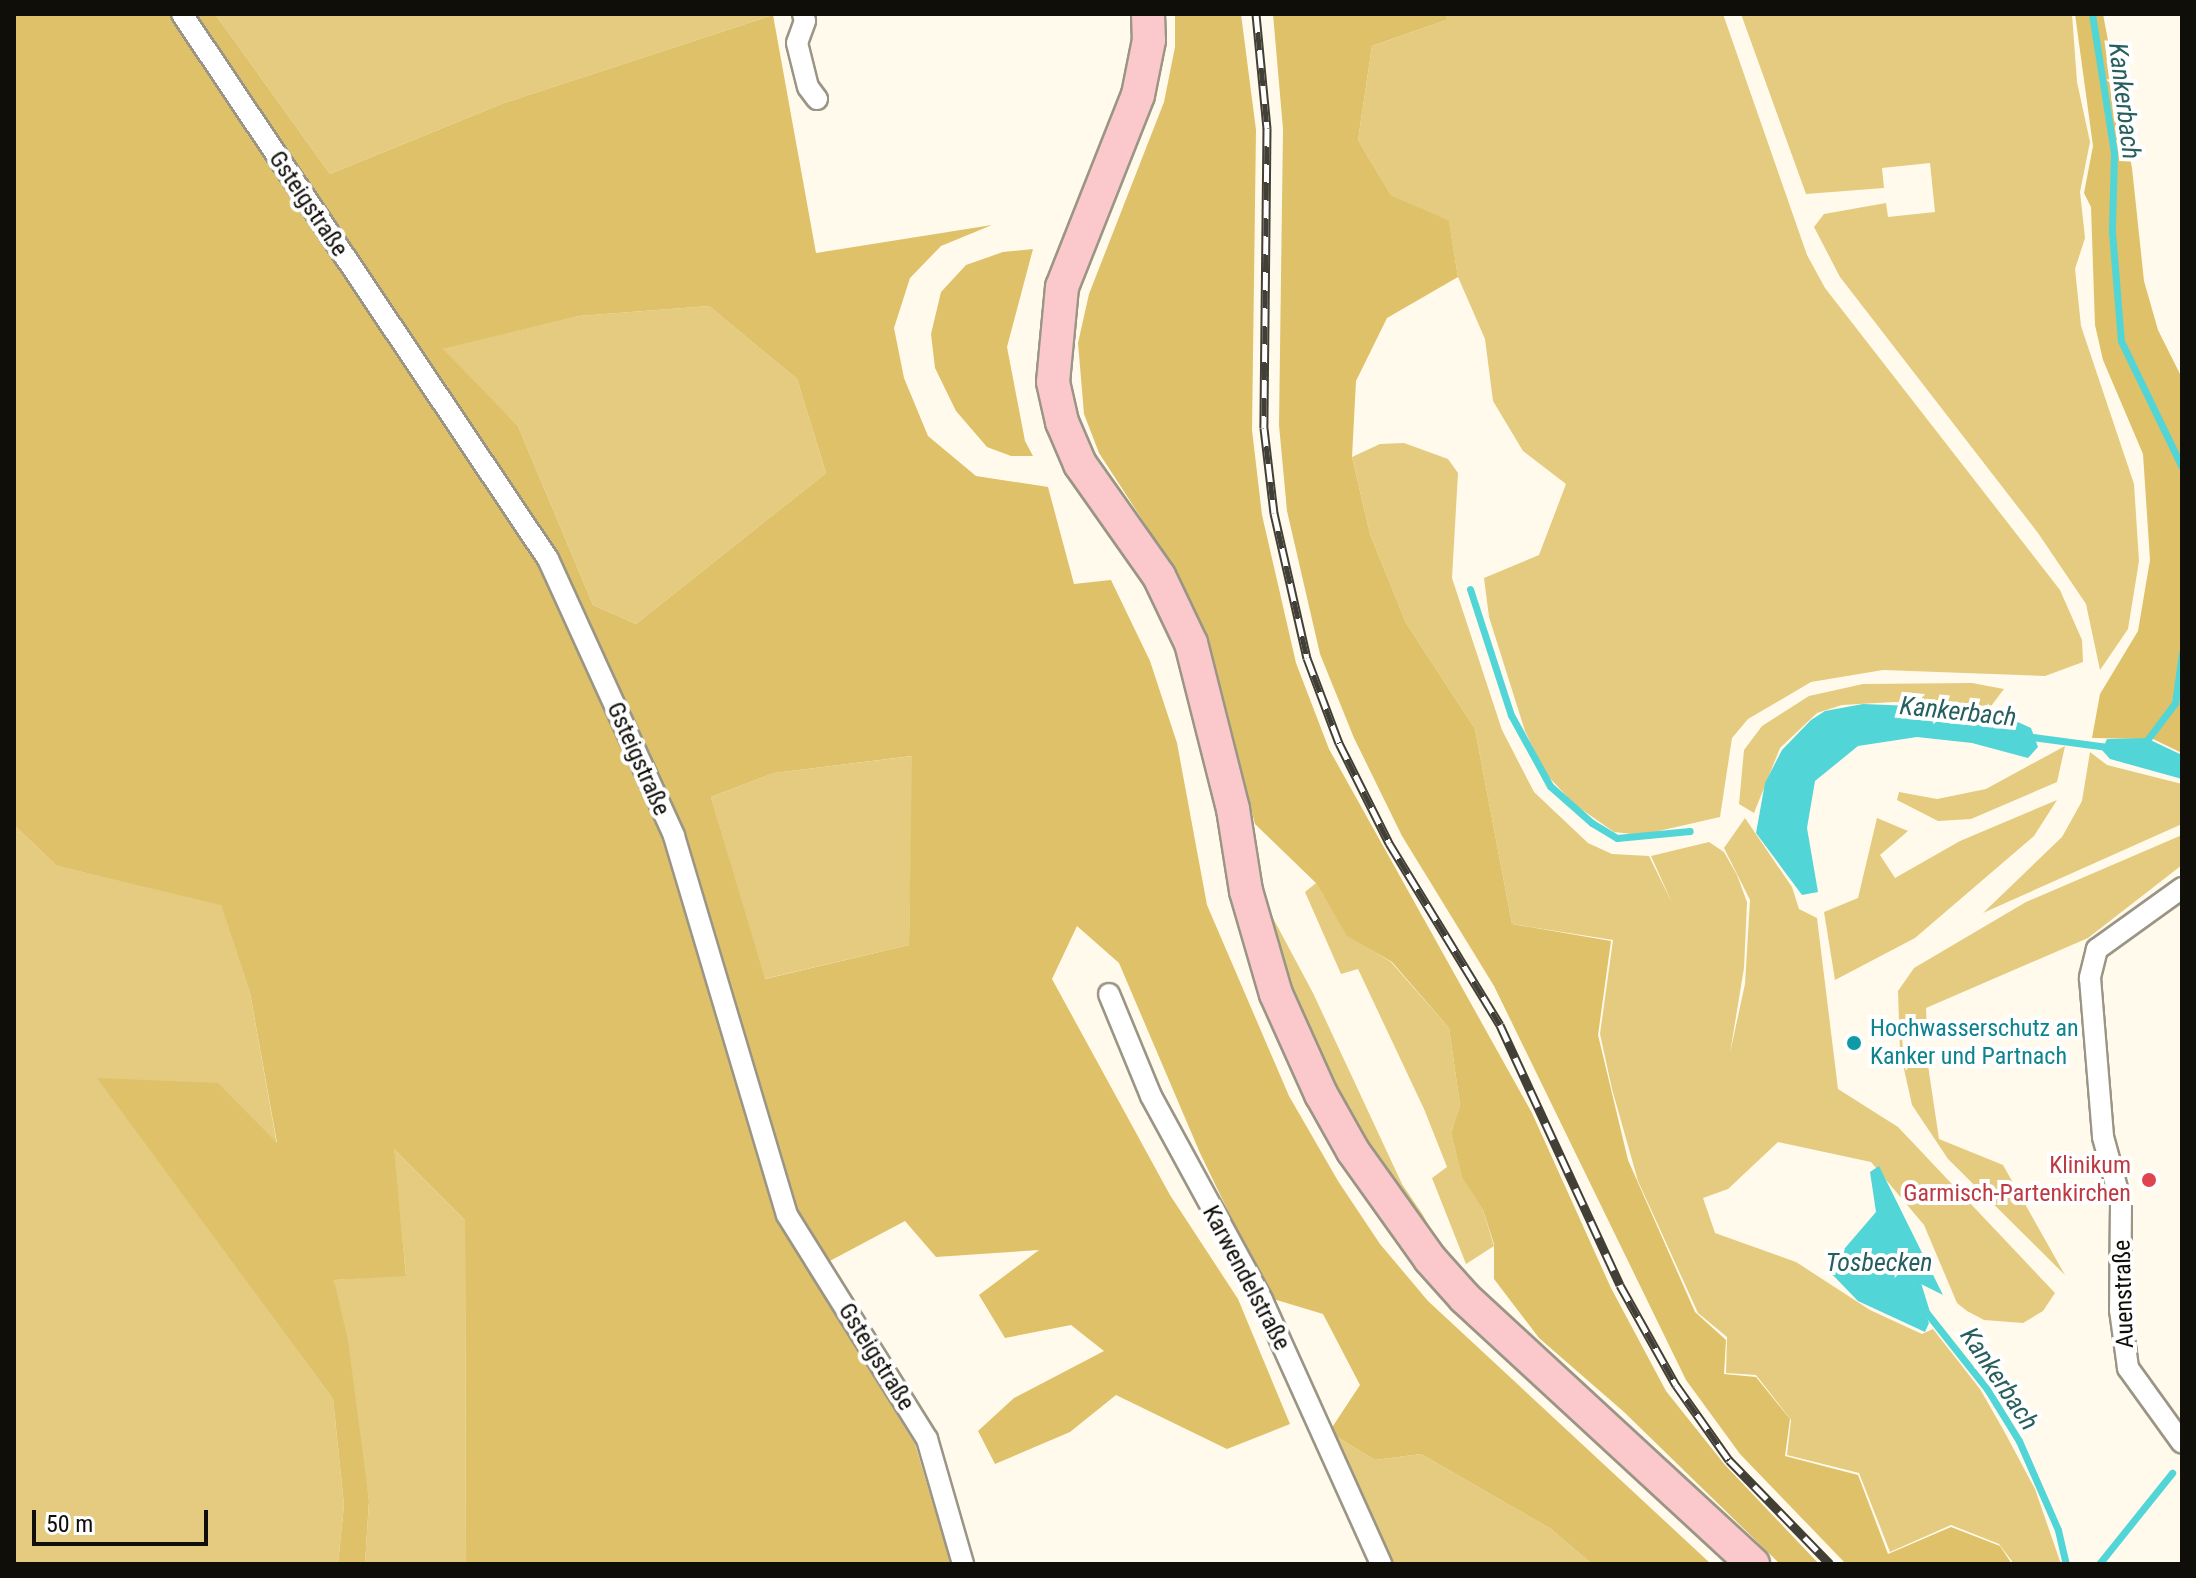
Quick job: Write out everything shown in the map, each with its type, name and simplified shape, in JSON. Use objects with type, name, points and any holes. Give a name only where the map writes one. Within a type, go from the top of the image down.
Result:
[{"type":"main road","points":[[1148,14],[1149,40],[1138,95],[1062,287],[1053,382],[1062,422],[1080,464],[1159,576],[1191,643],[1233,809],[1246,891],[1276,994],[1321,1094],[1353,1151],[1430,1259],[1465,1298],[1753,1564]]},
{"type":"street","name":"Gsteigstraße","points":[[182,14],[548,559],[674,836],[787,1215],[927,1439],[963,1564]]},
{"type":"street","points":[[803,14],[805,21],[797,43],[808,87],[817,99]]},
{"type":"street","name":"Auenstraße","points":[[2182,888],[2097,949],[2090,978],[2103,1137],[2121,1203],[2120,1310],[2128,1368],[2182,1443]]},
{"type":"street","name":"Karwendelstraße","points":[[1109,994],[1151,1096],[1262,1300],[1381,1564]]},
{"type":"shaded area","points":[[14,14],[215,14],[330,174],[504,103],[773,15],[816,253],[992,225],[941,246],[910,278],[894,328],[904,378],[928,436],[976,476],[1048,487],[1074,584],[1111,580],[1150,661],[1177,743],[1207,905],[1289,1096],[1338,1181],[1380,1244],[1428,1301],[1711,1564],[1592,1564],[1551,1529],[1421,1454],[1375,1460],[1329,1432],[1360,1385],[1323,1314],[1270,1298],[1200,1153],[1119,963],[1077,926],[1052,979],[1170,1195],[1238,1299],[1290,1424],[1227,1449],[1116,1395],[1070,1432],[995,1464],[978,1431],[1014,1398],[1104,1351],[1071,1325],[1005,1338],[979,1295],[1039,1250],[936,1257],[905,1221],[809,1272],[915,1444],[951,1564],[466,1564],[465,1220],[394,1149],[406,1276],[334,1280],[348,1341],[369,1501],[365,1564],[338,1564],[344,1505],[333,1399],[97,1078],[218,1083],[277,1143],[250,993],[221,905],[57,866],[14,825]],"holes":[[[709,306],[797,379],[826,473],[636,624],[593,605],[518,426],[443,349],[579,316]],[[912,756],[909,945],[765,979],[711,797],[774,773]]]},
{"type":"shaded area","points":[[215,14],[773,15],[504,103],[330,174]]},
{"type":"shaded area","points":[[1175,14],[1241,14],[1256,130],[1252,430],[1262,515],[1296,663],[1329,749],[1532,1113],[1611,1288],[1666,1391],[1725,1465],[1819,1564],[1780,1564],[1624,1412],[1539,1338],[1494,1279],[1494,1244],[1483,1210],[1462,1177],[1451,1133],[1460,1105],[1449,1028],[1392,962],[1347,936],[1316,883],[1255,824],[1207,636],[1173,567],[1099,453],[1084,414],[1078,343],[1089,294],[1164,102],[1175,47]]},
{"type":"shaded area","points":[[1273,14],[1446,14],[1446,20],[1372,46],[1358,140],[1391,195],[1449,221],[1458,277],[1387,318],[1356,381],[1352,457],[1370,534],[1406,623],[1475,729],[1512,924],[1611,941],[1598,1035],[1628,1160],[1695,1312],[1726,1340],[1724,1374],[1756,1377],[1790,1419],[1785,1456],[1858,1475],[1888,1554],[1951,1527],[2000,1546],[2012,1564],[1846,1564],[1740,1454],[1686,1380],[1494,986],[1402,836],[1354,738],[1320,654],[1287,511],[1279,425],[1283,129]]},
{"type":"shaded area","points":[[1446,14],[1723,14],[1807,255],[1825,288],[2060,590],[2082,640],[2083,662],[2045,676],[1883,670],[1811,682],[1748,719],[1732,738],[1720,817],[1641,835],[1614,832],[1574,804],[1545,773],[1525,731],[1489,617],[1484,578],[1539,555],[1566,484],[1523,451],[1493,401],[1485,339],[1458,277],[1449,222],[1391,195],[1358,140],[1372,46],[1446,20]]},
{"type":"shaded area","points":[[1741,14],[2072,14],[2077,82],[2090,142],[2080,192],[2085,238],[2075,269],[2081,326],[2134,484],[2139,561],[2128,629],[2100,670],[2086,604],[2038,533],[1840,277],[1814,227],[1824,214],[1886,203],[1888,217],[1935,212],[1930,163],[1882,168],[1884,188],[1806,194]]},
{"type":"shaded area","points":[[2075,14],[2103,14],[2132,168],[2144,281],[2158,330],[2182,378],[2182,753],[2153,739],[2092,738],[2100,694],[2138,631],[2150,560],[2143,454],[2103,360],[2095,325],[2091,207],[2084,193],[2093,146]]},
{"type":"shaded area","points":[[1033,249],[1007,347],[1025,441],[1033,456],[1011,456],[987,447],[956,411],[935,368],[931,334],[941,292],[966,265],[1003,252]]},
{"type":"shaded area","points":[[709,306],[797,379],[826,473],[636,624],[593,605],[518,426],[442,349],[579,316]]},
{"type":"shaded area","points":[[1404,443],[1448,459],[1458,473],[1452,578],[1502,730],[1534,792],[1588,843],[1612,854],[1649,856],[1672,903],[1651,856],[1709,842],[1724,852],[1737,875],[1747,902],[1744,968],[1730,1053],[1745,984],[1750,900],[1724,848],[1745,818],[1792,887],[1799,909],[1817,918],[1838,1089],[1898,1127],[2055,1293],[2043,1311],[2023,1323],[1984,1320],[1967,1311],[1957,1303],[1924,1225],[1871,1162],[1778,1142],[1728,1189],[1703,1198],[1715,1233],[1796,1262],[1870,1310],[1922,1334],[1933,1329],[1980,1389],[2004,1431],[2035,1489],[2061,1564],[2014,1564],[1999,1544],[1951,1525],[1890,1552],[1859,1473],[1787,1455],[1791,1420],[1756,1375],[1726,1373],[1727,1337],[1698,1313],[1638,1181],[1612,1089],[1600,1034],[1613,940],[1512,924],[1475,729],[1406,623],[1370,534],[1352,457],[1380,444]]},
{"type":"shaded area","points":[[1972,683],[2004,689],[1991,706],[1894,702],[1842,705],[1817,713],[1780,748],[1754,813],[1739,804],[1744,750],[1762,726],[1809,696],[1863,684]]},
{"type":"shaded area","points":[[2065,746],[2057,782],[1971,819],[1938,821],[1897,800],[1899,792],[1937,799],[1986,789]]},
{"type":"shaded area","points":[[2090,752],[2107,765],[2182,784],[2182,824],[1983,913],[2062,837],[2082,801]]},
{"type":"shaded area","points":[[913,756],[909,945],[764,979],[711,797],[774,773]]},
{"type":"shaded area","points":[[2057,800],[2034,836],[1915,938],[1835,980],[1824,912],[1858,898],[1877,818],[1908,831],[1880,855],[1895,878],[1960,841]]},
{"type":"shaded area","points":[[14,825],[57,866],[221,904],[250,993],[277,1145],[98,1078],[333,1399],[344,1505],[338,1564],[14,1564]]},
{"type":"shaded area","points":[[2182,835],[2182,865],[2088,938],[1926,1008],[1927,1032],[1902,1036],[1903,1052],[1926,1052],[1939,1139],[2003,1165],[2065,1275],[1948,1159],[1912,1105],[1900,1051],[1898,991],[1914,968],[2026,902]]},
{"type":"shaded area","points":[[1251,877],[1313,993],[1402,1184],[1430,1228],[1426,1235],[1319,1069]]},
{"type":"shaded area","points":[[1316,883],[1347,935],[1391,962],[1449,1028],[1460,1105],[1451,1133],[1462,1176],[1483,1210],[1494,1246],[1466,1264],[1432,1178],[1447,1167],[1424,1109],[1358,969],[1341,974],[1305,892]]},
{"type":"shaded area","points":[[393,1148],[465,1220],[466,1564],[365,1564],[369,1501],[334,1280],[406,1275]]},
{"type":"shaded area","points":[[1329,1432],[1375,1460],[1421,1454],[1551,1529],[1592,1564],[1388,1564]]},
{"type":"water","points":[[1863,704],[1989,709],[2031,728],[2038,747],[2028,758],[1972,743],[1917,737],[1858,746],[1815,781],[1807,828],[1818,892],[1802,895],[1756,833],[1765,783],[1782,750],[1811,720],[1825,711]]},
{"type":"water","points":[[2146,738],[2182,755],[2182,779],[2110,759],[2102,750],[2107,739]]},
{"type":"water","name":"Tosbecken","points":[[1879,1166],[1943,1295],[1913,1280],[1929,1323],[1925,1332],[1858,1301],[1827,1269],[1876,1212],[1870,1172]]},
{"type":"waterway","name":"Kankerbach","points":[[2092,14],[2114,153],[2112,232],[2121,341],[2182,467]]},
{"type":"waterway","points":[[1470,589],[1511,715],[1550,786],[1592,823],[1617,838],[1690,831]]},
{"type":"waterway","name":"Kankerbach","points":[[2144,744],[2175,703],[2182,653]]},
{"type":"waterway","name":"Kankerbach","points":[[2025,736],[2107,747]]},
{"type":"waterway","name":"Kankerbach","points":[[1913,1270],[1926,1312],[1987,1389],[2019,1441],[2058,1530],[2066,1564]]},
{"type":"waterway","points":[[2099,1564],[2172,1473]]},
{"type":"railway","points":[[1256,14],[1267,128],[1264,428],[1274,513],[1307,658],[1339,743],[1389,843],[1500,1025],[1620,1285],[1676,1385],[1729,1460],[1830,1564]]},
{"type":"place","name":"Hochwasserschutz an Kanker und Partnach","points":[[1854,1043]]},
{"type":"place","name":"Klinikum Garmisch-Partenkirchen","points":[[2149,1180]]}]
